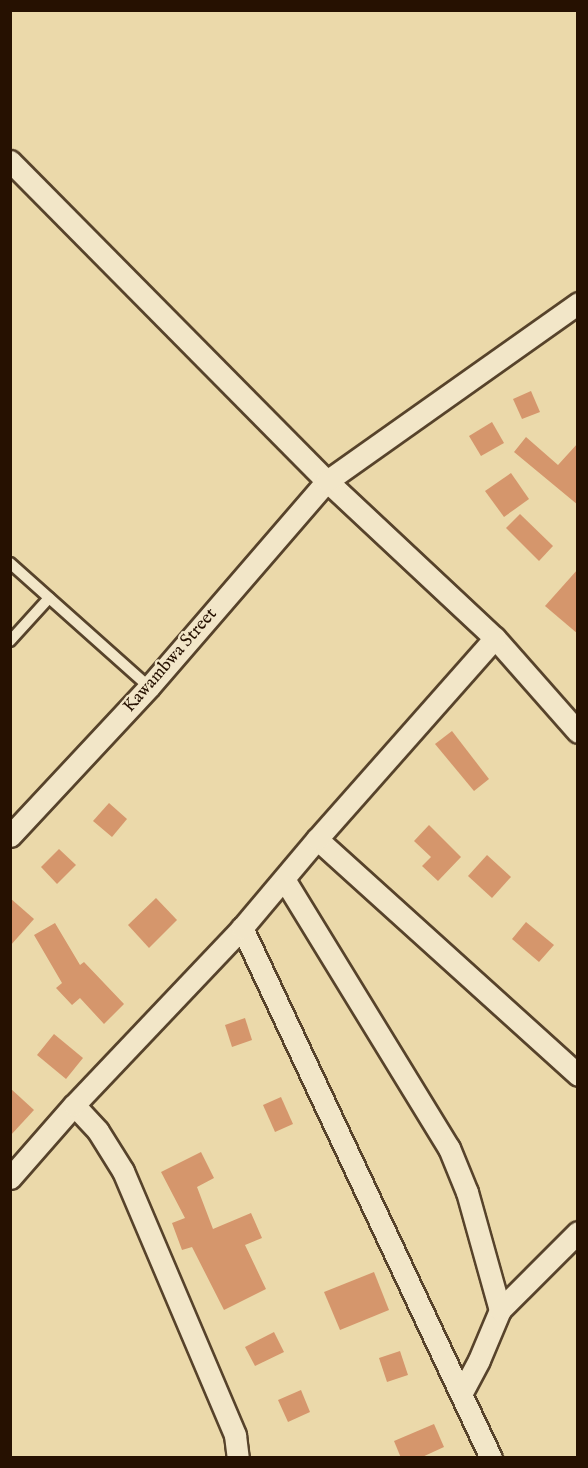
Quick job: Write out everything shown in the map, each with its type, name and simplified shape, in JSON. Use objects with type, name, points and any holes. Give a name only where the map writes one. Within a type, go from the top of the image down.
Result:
[{"type":"street","points":[[10,161],[327,481],[495,638],[578,732]]},
{"type":"street","name":"Kawambwa Street","points":[[10,836],[149,687],[327,481],[578,303]]},
{"type":"street","points":[[10,1178],[74,1105],[242,928],[317,839],[495,638]]},
{"type":"street","points":[[317,839],[578,1075]]},
{"type":"street","points":[[284,879],[449,1148],[467,1192],[500,1310]]},
{"type":"street","points":[[242,928],[491,1458]]},
{"type":"street","points":[[74,1105],[98,1131],[123,1171],[235,1435],[238,1458]]},
{"type":"street","points":[[461,1394],[479,1360],[500,1310],[578,1232]]},
{"type":"lane","points":[[10,563],[149,687]]},
{"type":"lane","points":[[10,641],[50,598]]},
{"type":"building","points":[[531,391],[540,412],[522,419],[513,399]]},
{"type":"building","points":[[492,422],[504,443],[481,456],[469,436]]},
{"type":"building","points":[[526,437],[558,465],[578,443],[578,505],[514,452]]},
{"type":"building","points":[[511,473],[529,499],[504,517],[485,491]]},
{"type":"building","points":[[520,514],[553,546],[539,561],[506,528]]},
{"type":"building","points":[[578,569],[578,634],[545,606]]},
{"type":"building","points":[[452,731],[489,779],[474,791],[435,744]]},
{"type":"building","points":[[109,803],[127,819],[112,837],[93,821]]},
{"type":"building","points":[[429,825],[461,857],[438,881],[422,866],[431,857],[414,841]]},
{"type":"building","points":[[59,849],[76,865],[57,884],[41,867]]},
{"type":"building","points":[[487,855],[511,877],[492,898],[468,876]]},
{"type":"building","points":[[10,898],[34,919],[10,946]]},
{"type":"building","points":[[156,898],[177,920],[149,948],[128,925]]},
{"type":"building","points":[[526,922],[554,945],[539,962],[512,939]]},
{"type":"building","points":[[55,923],[80,965],[84,962],[124,1004],[104,1024],[80,998],[72,1005],[56,988],[62,983],[34,935]]},
{"type":"building","points":[[245,1018],[252,1040],[232,1047],[225,1025]]},
{"type":"building","points":[[54,1034],[83,1058],[66,1079],[37,1055]]},
{"type":"building","points":[[10,1088],[34,1110],[10,1136]]},
{"type":"building","points":[[281,1097],[293,1124],[275,1132],[263,1105]]},
{"type":"building","points":[[201,1152],[214,1178],[197,1187],[213,1229],[251,1213],[262,1238],[245,1245],[266,1289],[224,1310],[192,1247],[182,1250],[172,1223],[185,1218],[161,1172]]},
{"type":"building","points":[[374,1272],[389,1310],[340,1330],[324,1292]]},
{"type":"building","points":[[274,1332],[284,1352],[255,1366],[245,1347]]},
{"type":"building","points":[[400,1351],[408,1375],[387,1382],[379,1358]]},
{"type":"building","points":[[301,1390],[310,1412],[288,1422],[278,1400]]},
{"type":"building","points":[[434,1424],[444,1447],[420,1458],[401,1458],[394,1441]]}]
